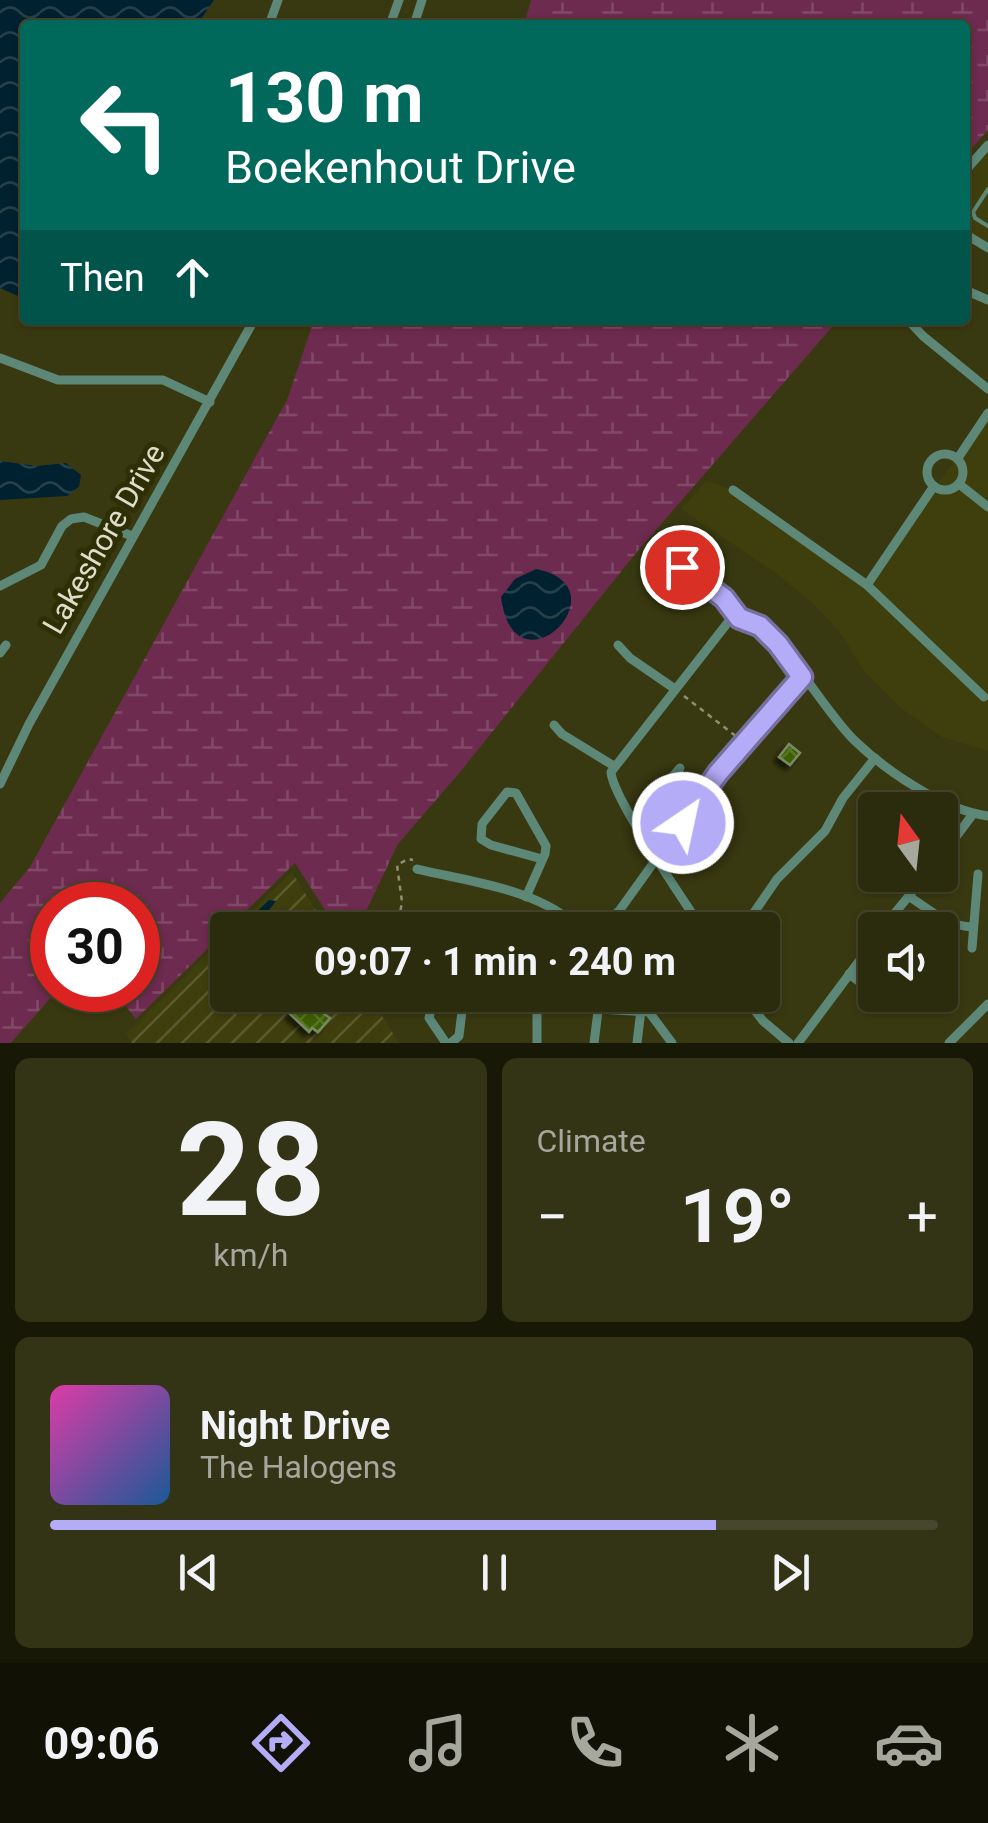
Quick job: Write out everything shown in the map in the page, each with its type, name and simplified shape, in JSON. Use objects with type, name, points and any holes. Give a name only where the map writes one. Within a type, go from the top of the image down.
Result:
[{"type":"street","points":[[970,165],[988,145]]},
{"type":"street","name":"Lakeshore Drive","points":[[0,784],[29,724],[251,325]]},
{"type":"street","points":[[913,325],[988,388]]},
{"type":"street","points":[[0,358],[58,380],[163,380],[210,402]]},
{"type":"street","points":[[958,458],[988,413]]},
{"type":"street","points":[[922,452],[932,459]]},
{"type":"street","points":[[947,453],[958,458],[964,473],[960,484],[950,490],[934,486],[928,476],[932,459],[947,453]]},
{"type":"street","points":[[960,484],[988,506]]},
{"type":"street","points":[[868,585],[934,486]]},
{"type":"street","points":[[733,490],[868,585],[984,697]]},
{"type":"street","points":[[0,586],[40,565],[62,526],[71,519],[84,517],[132,536]]},
{"type":"street","points":[[682,567],[724,598],[739,618],[760,626],[838,723],[874,758],[940,800],[988,816]]},
{"type":"street","points":[[692,912],[614,787],[614,766],[724,624],[739,618]]},
{"type":"street","points":[[618,645],[675,689]]},
{"type":"street","points":[[616,912],[718,773],[802,677]]},
{"type":"street","points":[[554,725],[614,766]]},
{"type":"street","points":[[754,912],[777,879],[825,831],[843,798],[874,758]]},
{"type":"street","points":[[634,821],[680,768]]},
{"type":"street","points":[[526,897],[542,859],[544,842],[516,793],[508,792],[486,818],[480,835],[491,845],[542,859]]},
{"type":"street","points":[[958,835],[974,814]]},
{"type":"street","points":[[417,869],[526,897],[558,912]]},
{"type":"street","points":[[972,948],[978,874]]},
{"type":"street","points":[[897,912],[914,892]]},
{"type":"street","points":[[910,897],[952,925],[973,927]]},
{"type":"street","points":[[798,1043],[858,962]]},
{"type":"street","points":[[849,974],[858,981]]},
{"type":"street","points":[[948,1043],[988,1004]]},
{"type":"street","points":[[431,1012],[430,1018],[449,1043],[459,1036],[462,1012]]},
{"type":"street","points":[[538,1012],[538,1043]]},
{"type":"street","points":[[594,1043],[599,1012]]},
{"type":"street","points":[[637,1043],[640,1012]]},
{"type":"street","points":[[646,1012],[672,1043]]},
{"type":"street","points":[[755,1012],[789,1043]]},
{"type":"lane","points":[[988,189],[973,212],[975,218],[988,226]]},
{"type":"path","points":[[675,689],[746,744]]},
{"type":"path","points":[[400,912],[397,865],[408,859],[413,860],[417,869]]},
{"type":"shaded area","points":[[988,145],[988,248],[970,237],[970,165]]},
{"type":"shaded area","points":[[988,413],[988,751],[942,737],[901,708],[863,670],[842,635],[814,604],[773,571],[681,509],[706,481],[733,490],[867,584]]},
{"type":"shaded area","points":[[292,872],[317,912],[251,912]]},
{"type":"shaded area","points":[[210,952],[210,1012],[380,1012],[399,1043],[132,1043],[126,1034],[148,1012],[160,1012],[160,1001]]},
{"type":"green space","points":[[531,0],[988,0],[988,130],[970,150],[970,20],[525,20]]},
{"type":"green space","points":[[312,325],[834,325],[636,553],[398,844],[366,912],[326,912],[295,863],[245,912],[210,912],[210,946],[160,995],[160,882],[30,882],[30,1012],[38,1012],[11,1043],[0,1043],[0,903],[30,867],[287,400]]},
{"type":"water","points":[[0,0],[214,0],[200,20],[20,20],[20,297],[0,288]]},
{"type":"water","points":[[0,461],[37,466],[66,463],[81,475],[79,487],[67,496],[0,500]]},
{"type":"water","points":[[536,569],[561,580],[571,595],[568,613],[558,628],[542,638],[525,639],[510,626],[501,597],[515,579]]},
{"type":"water","points":[[269,900],[276,901],[268,912],[257,912]]},
{"type":"building","points":[[789,744],[800,753],[790,765],[779,757]]},
{"type":"building","points":[[321,1012],[330,1018],[318,1032],[312,1028],[309,1032],[290,1014]]},
{"type":"route","points":[[682,567],[724,598],[739,618],[760,626],[802,677],[718,773],[683,823]]}]
